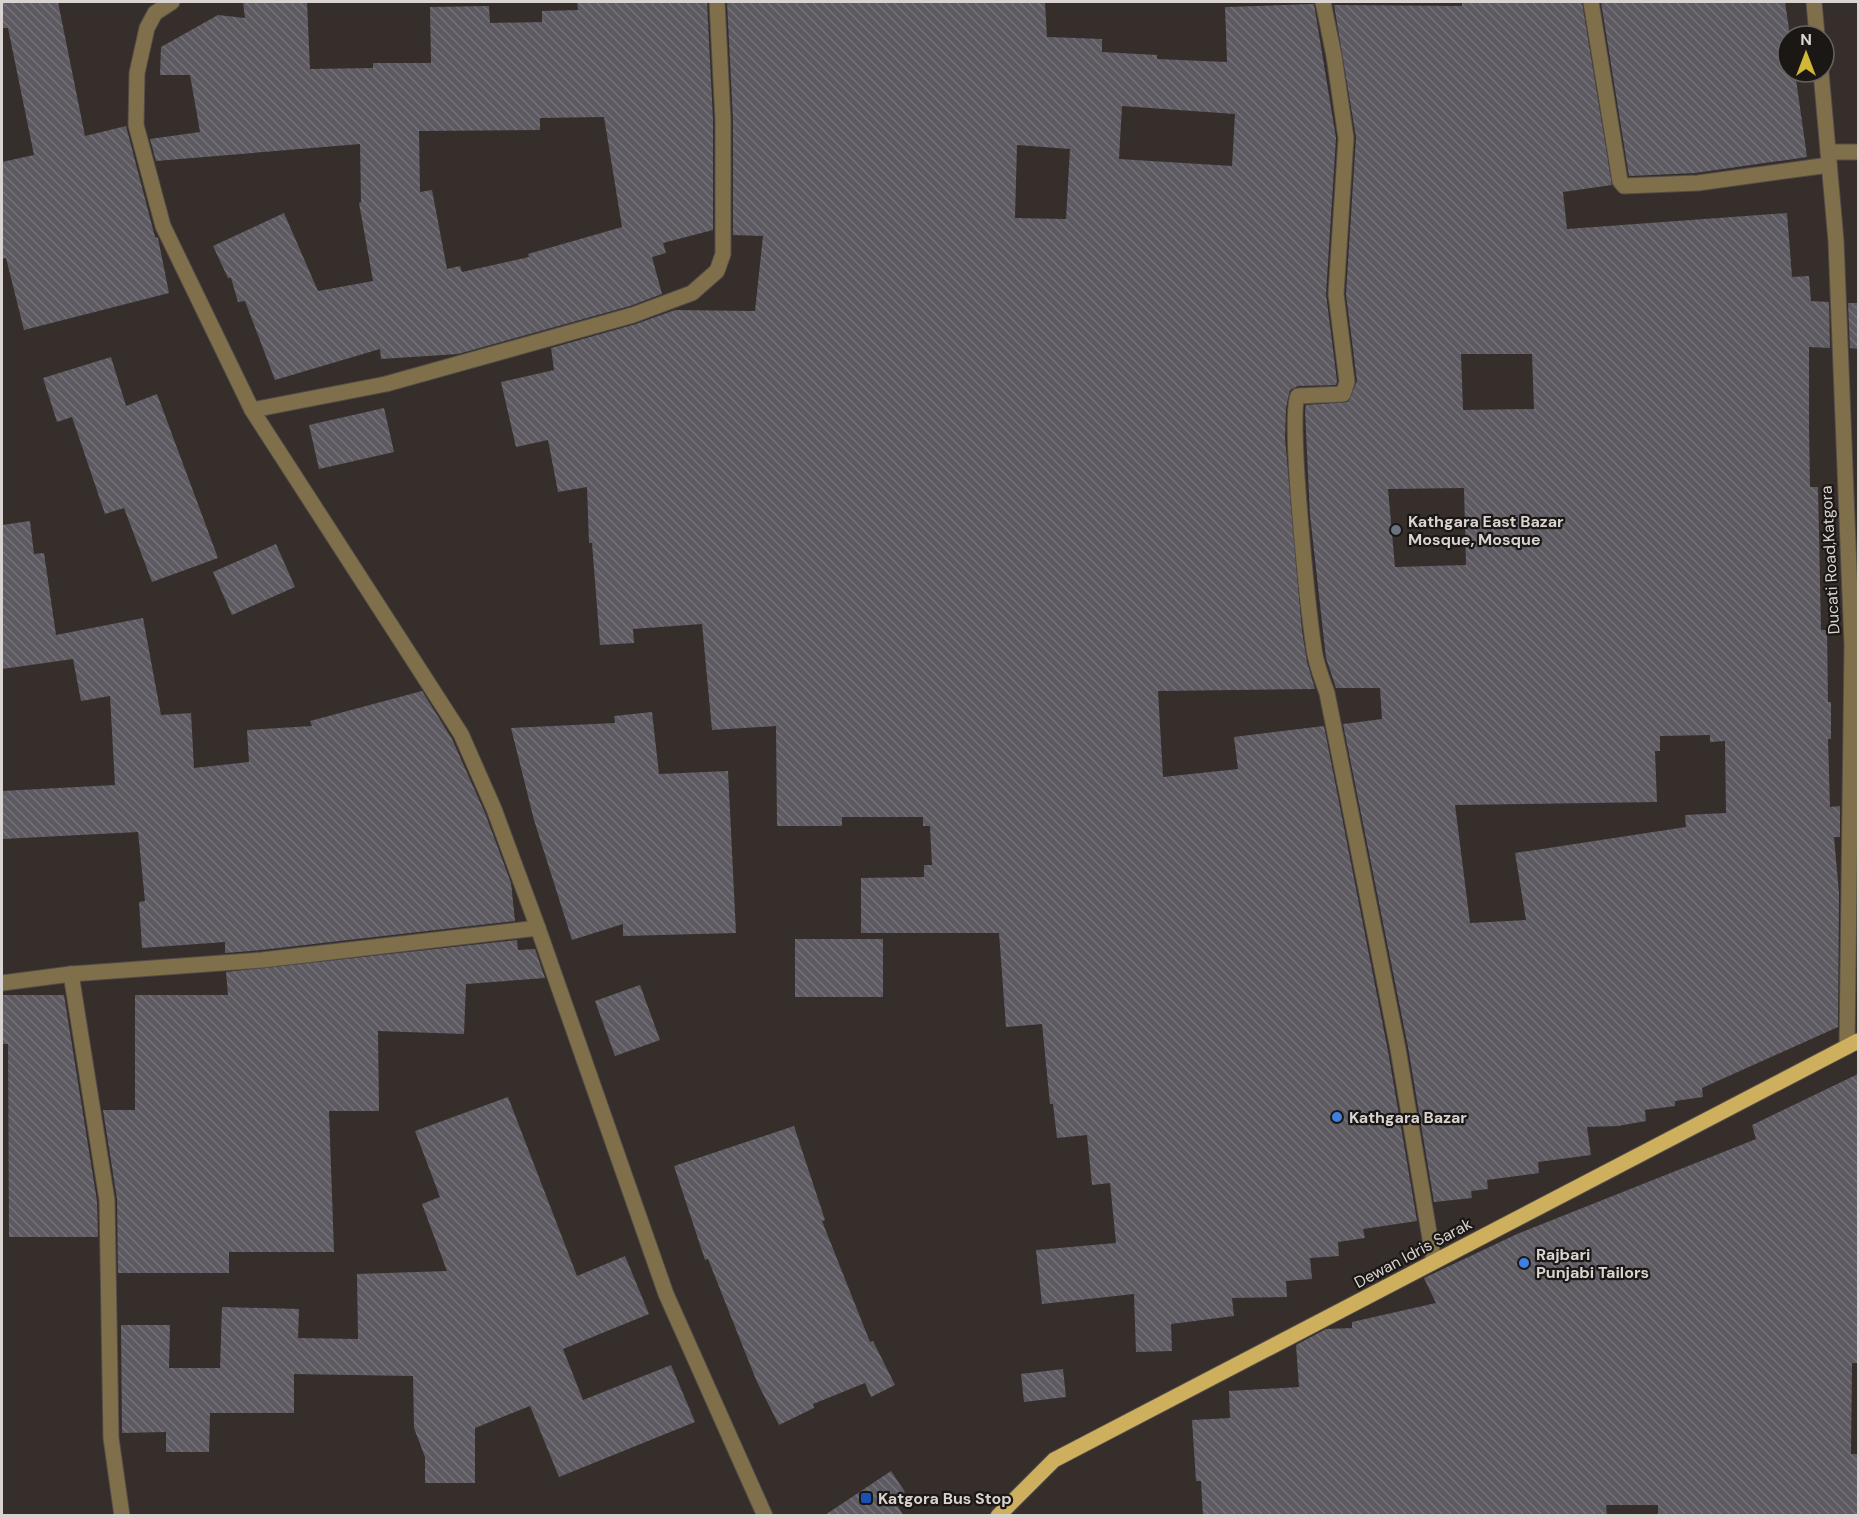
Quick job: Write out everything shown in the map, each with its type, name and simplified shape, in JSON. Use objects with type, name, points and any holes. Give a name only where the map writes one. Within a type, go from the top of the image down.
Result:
[{"type":"main road","name":"Dewan Idris Sarak","points":[[998,1515],[1054,1460],[1853,1044]]},
{"type":"street","points":[[171,2],[155,14],[147,28],[140,52],[136,125],[163,226],[252,410],[461,734],[494,809],[538,928],[666,1294],[765,1515]]},
{"type":"street","points":[[252,410],[386,384],[633,315],[692,293],[717,271],[723,254],[723,120],[717,2]]},
{"type":"street","points":[[1323,2],[1334,56],[1346,138],[1336,294],[1347,382],[1343,394],[1298,396],[1293,406],[1294,447],[1314,651],[1327,693],[1398,1049],[1434,1262]]},
{"type":"street","points":[[1591,2],[1620,181],[1624,186],[1698,183],[1858,152]]},
{"type":"street","points":[[1814,2],[1816,24]]},
{"type":"street","name":"Ducati Road,Katgora","points":[[1822,84],[1836,241],[1852,645],[1853,1044]]},
{"type":"street","points":[[2,983],[71,974],[262,960],[538,928]]},
{"type":"street","points":[[71,974],[107,1200],[111,1438],[122,1515]]},
{"type":"building","points":[[2,2],[58,2],[85,136],[126,126],[155,237],[158,238],[169,293],[24,330],[6,258],[2,259],[2,162],[34,155],[8,28],[2,28]]},
{"type":"building","points":[[243,2],[307,2],[310,69],[373,68],[373,63],[431,63],[430,7],[489,6],[490,23],[542,22],[542,11],[578,10],[577,2],[707,2],[713,120],[713,230],[663,243],[666,253],[652,257],[662,294],[630,306],[458,354],[381,359],[380,349],[275,380],[245,301],[238,302],[231,278],[228,278],[213,246],[284,213],[318,291],[373,281],[359,203],[361,202],[360,144],[156,161],[150,139],[200,132],[190,75],[160,75],[161,47],[218,15],[245,18]],"holes":[[[604,117],[622,227],[528,254],[529,257],[462,272],[460,266],[447,269],[432,190],[420,192],[419,131],[540,130],[540,118]]]},
{"type":"building","points":[[727,2],[1045,2],[1047,37],[1102,39],[1102,52],[1157,55],[1157,59],[1227,62],[1225,7],[1314,4],[1336,138],[1326,294],[1337,381],[1336,385],[1298,386],[1290,390],[1286,408],[1285,438],[1302,631],[1307,662],[1315,689],[1158,691],[1163,777],[1238,769],[1234,737],[1324,726],[1388,1051],[1417,1221],[1363,1229],[1365,1238],[1338,1242],[1339,1256],[1310,1258],[1312,1279],[1286,1281],[1287,1297],[1232,1298],[1234,1316],[1171,1324],[1172,1351],[1136,1352],[1134,1294],[1042,1304],[1036,1250],[1116,1243],[1110,1183],[1092,1185],[1087,1135],[1057,1138],[1053,1104],[1050,1104],[1042,1024],[1006,1027],[999,933],[861,933],[861,878],[924,877],[924,865],[932,865],[930,826],[923,826],[923,817],[842,817],[842,826],[777,826],[776,726],[712,730],[702,624],[633,629],[634,643],[600,645],[592,543],[589,543],[587,487],[558,492],[548,440],[516,447],[501,382],[554,370],[551,348],[636,324],[675,310],[755,311],[763,236],[733,235],[733,120]],"holes":[[[1122,106],[1235,114],[1232,166],[1119,159]],[[1017,145],[1070,149],[1066,219],[1015,218]]]},
{"type":"building","points":[[1462,2],[1582,2],[1612,185],[1563,192],[1567,229],[1787,213],[1792,277],[1809,276],[1811,301],[1829,302],[1830,348],[1809,347],[1809,429],[1810,487],[1818,487],[1821,630],[1827,630],[1828,702],[1831,702],[1831,739],[1828,739],[1830,807],[1840,806],[1840,837],[1834,837],[1839,893],[1838,1027],[1702,1088],[1703,1097],[1675,1101],[1675,1106],[1645,1110],[1646,1121],[1618,1126],[1587,1127],[1591,1155],[1538,1162],[1539,1173],[1487,1180],[1488,1189],[1471,1191],[1472,1198],[1434,1202],[1408,1047],[1343,724],[1382,719],[1380,688],[1336,688],[1326,658],[1310,515],[1305,411],[1306,405],[1348,402],[1357,381],[1346,294],[1356,137],[1334,5],[1462,6]],"holes":[[[1461,354],[1532,354],[1534,409],[1463,410]],[[1464,488],[1466,565],[1395,567],[1388,489]],[[1710,735],[1710,742],[1725,741],[1726,813],[1685,815],[1686,827],[1515,853],[1526,920],[1470,923],[1455,805],[1657,802],[1655,751],[1660,751],[1660,736]]]},
{"type":"building","points":[[1601,2],[1785,2],[1788,24],[1776,24],[1776,84],[1797,84],[1807,157],[1695,173],[1629,176]]},
{"type":"building","points":[[1848,303],[1858,303],[1858,349],[1850,348]]},
{"type":"building","points":[[111,357],[126,406],[157,394],[218,558],[152,582],[124,508],[105,514],[72,417],[57,422],[43,378]]},
{"type":"building","points":[[384,408],[394,452],[319,469],[309,425]]},
{"type":"building","points":[[30,521],[34,554],[44,553],[56,635],[143,618],[161,715],[191,713],[194,768],[249,762],[247,730],[312,726],[310,721],[422,691],[452,739],[485,813],[511,883],[515,921],[225,953],[225,942],[142,948],[139,902],[145,901],[138,832],[3,839],[2,791],[115,785],[110,696],[81,701],[73,659],[2,669],[2,525]]},
{"type":"building","points":[[276,544],[295,587],[232,615],[213,572]]},
{"type":"building","points":[[652,712],[659,774],[728,771],[736,933],[623,936],[623,924],[572,940],[534,820],[511,728],[615,723],[614,716]]},
{"type":"building","points":[[795,939],[883,939],[883,997],[795,997]]},
{"type":"building","points":[[517,940],[518,950],[535,949],[545,978],[466,984],[464,1034],[378,1031],[379,1111],[329,1111],[334,1252],[229,1252],[229,1273],[118,1273],[117,1199],[103,1110],[135,1110],[135,995],[228,995],[226,972]]},
{"type":"building","points":[[640,985],[660,1040],[615,1056],[595,1001]]},
{"type":"building","points":[[2,995],[64,995],[97,1201],[98,1237],[9,1237],[8,1044],[2,1044]]},
{"type":"building","points":[[1858,1074],[1858,1363],[1852,1363],[1851,1454],[1858,1454],[1858,1515],[1658,1515],[1658,1505],[1606,1505],[1607,1515],[1203,1515],[1201,1481],[1196,1481],[1192,1420],[1230,1418],[1229,1391],[1299,1387],[1296,1345],[1326,1329],[1352,1328],[1352,1322],[1436,1303],[1424,1278],[1517,1234],[1756,1139],[1752,1125]]},
{"type":"building","points":[[508,1097],[577,1276],[625,1256],[649,1314],[563,1349],[583,1400],[671,1365],[695,1422],[559,1477],[530,1406],[475,1428],[475,1483],[425,1483],[425,1457],[414,1428],[413,1376],[294,1374],[294,1413],[210,1413],[209,1452],[166,1452],[166,1432],[122,1433],[121,1325],[170,1325],[169,1368],[220,1368],[222,1307],[299,1309],[298,1338],[358,1339],[357,1274],[447,1271],[422,1204],[440,1197],[415,1131]]},
{"type":"building","points":[[794,1126],[825,1220],[822,1221],[870,1342],[873,1341],[895,1385],[871,1397],[865,1383],[813,1404],[814,1408],[779,1425],[757,1382],[708,1259],[705,1260],[674,1166]]},
{"type":"building","points":[[1063,1369],[1066,1397],[1024,1402],[1021,1374]]},
{"type":"building","points":[[891,1471],[905,1492],[894,1500],[903,1515],[825,1515]]},
{"type":"place","name":"Kathgara East Bazar Mosque, Mosque","points":[[1396,530]]},
{"type":"place","name":"Kathgara Bazar","points":[[1337,1117]]},
{"type":"place","name":"Rajbari Punjabi Tailors","points":[[1524,1263]]},
{"type":"place","name":"Katgora Bus Stop","points":[[866,1498]]}]
